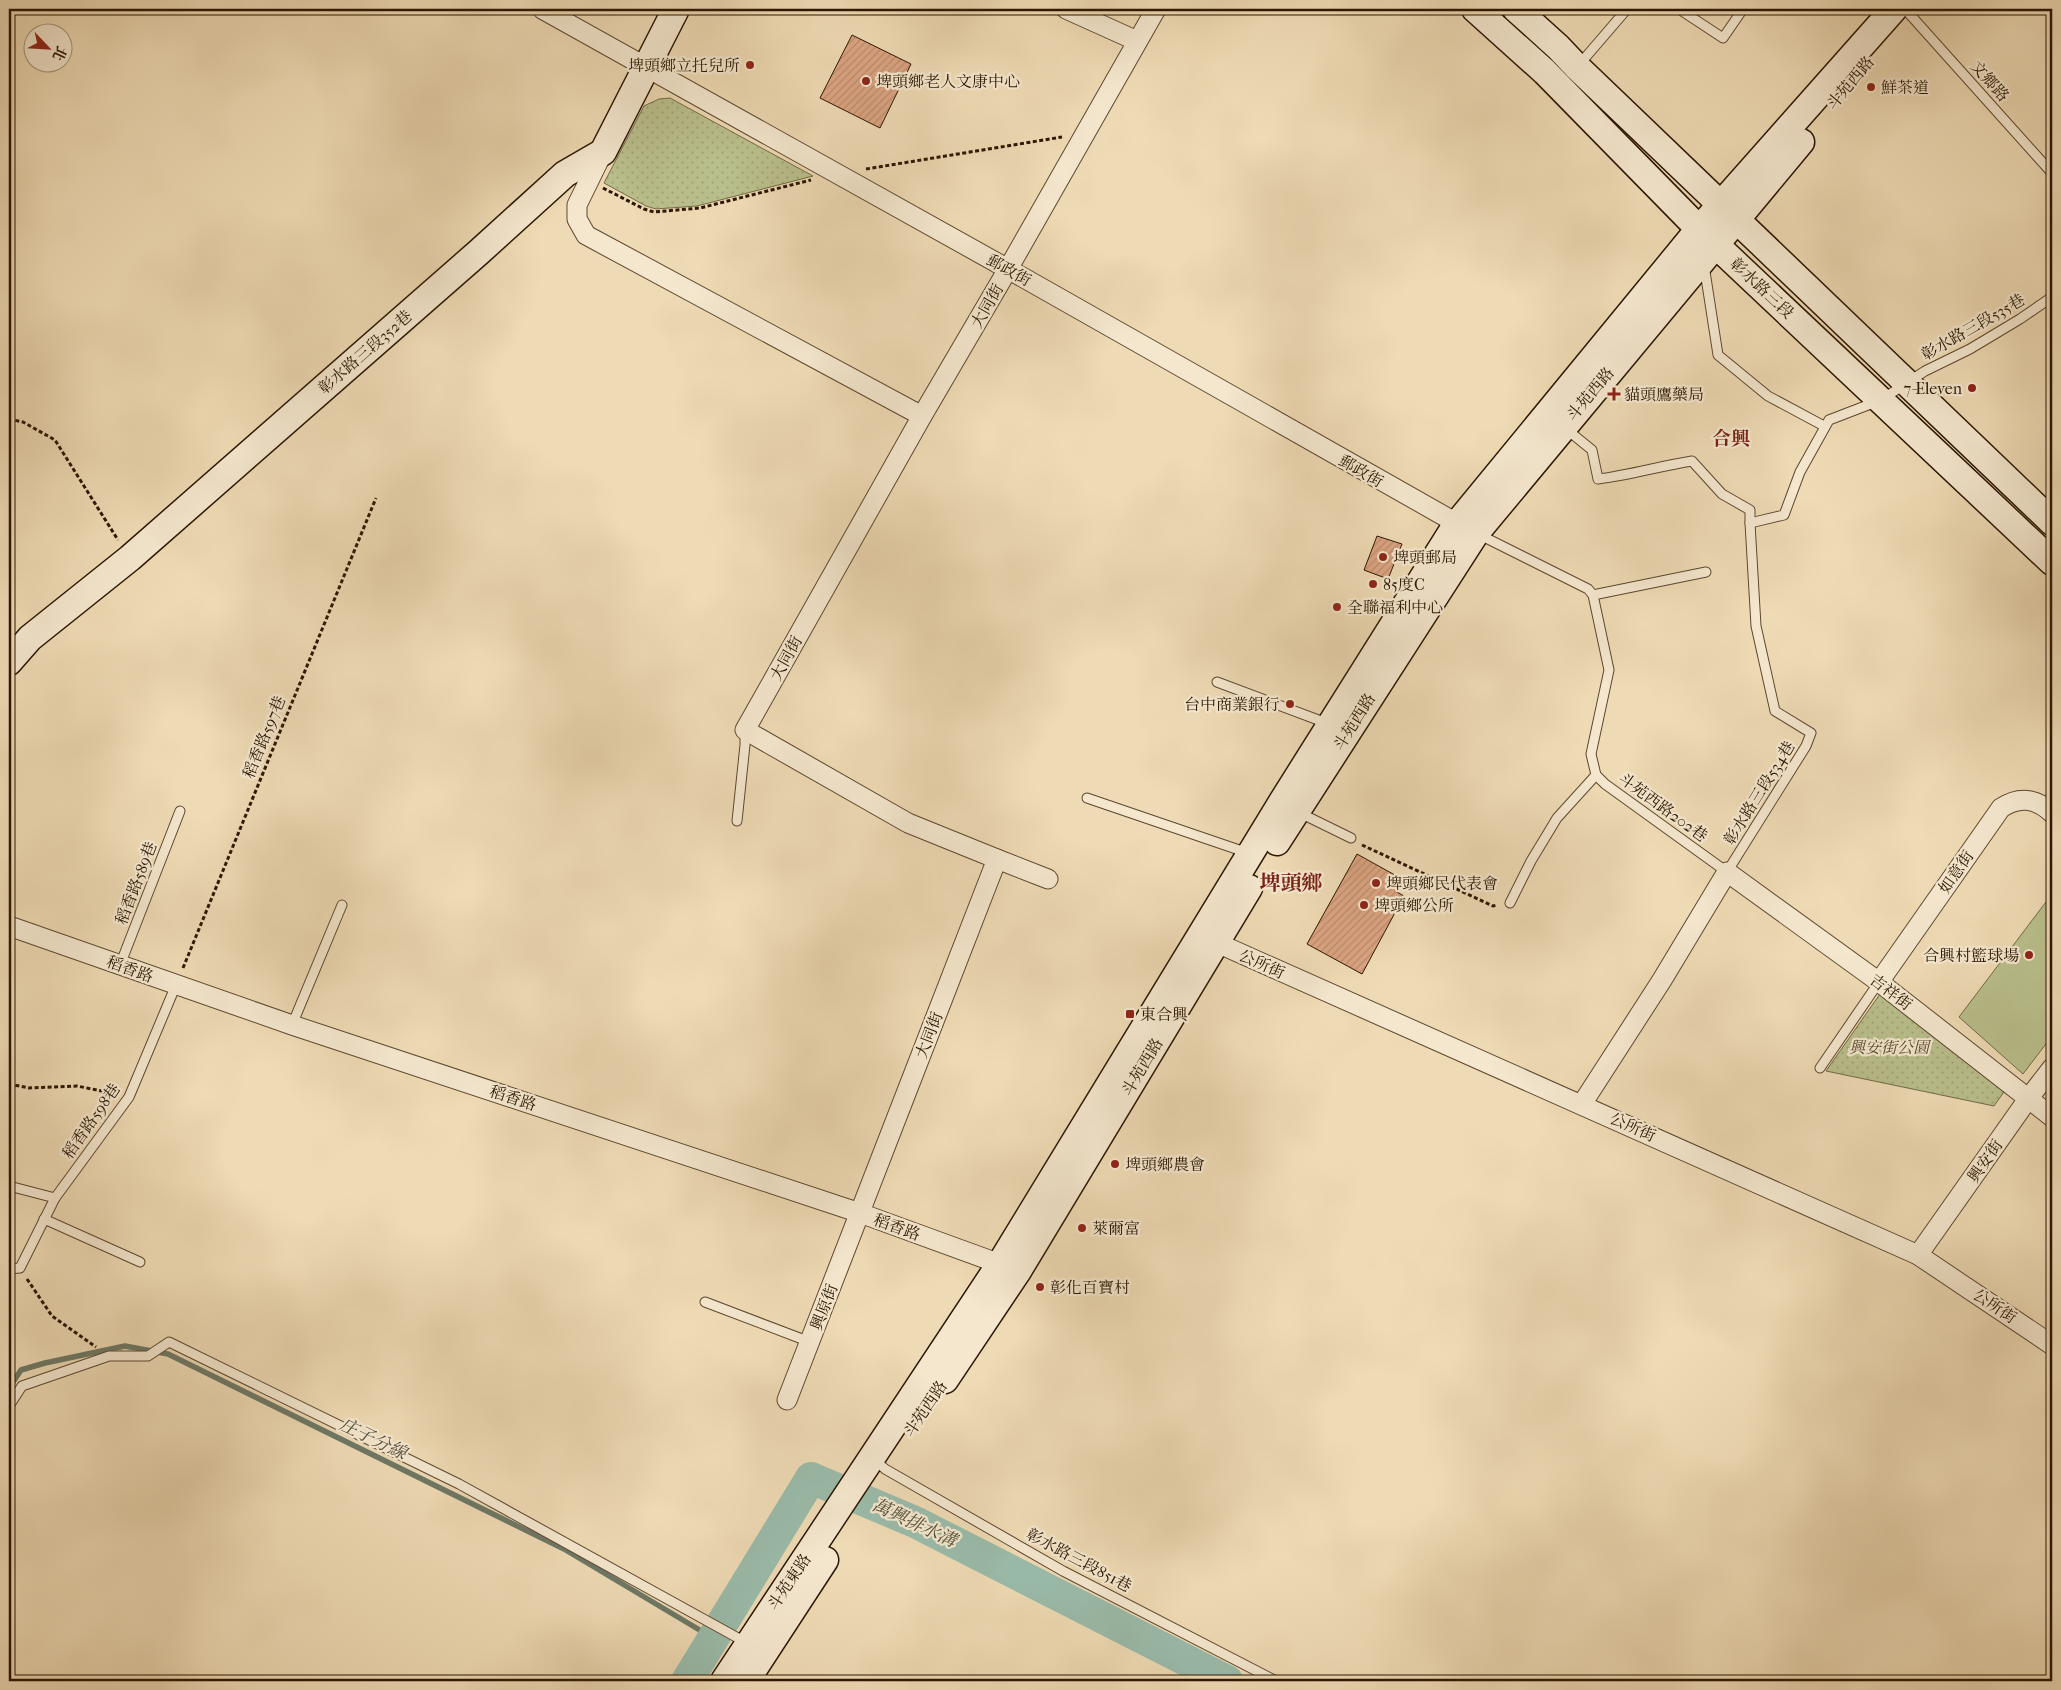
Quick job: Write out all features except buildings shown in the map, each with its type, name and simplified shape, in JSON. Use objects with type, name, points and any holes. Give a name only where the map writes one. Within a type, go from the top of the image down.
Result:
[{"type":"main road","points":[[603,152],[676,9]]},
{"type":"main road","name":"彰水路三段","points":[[1476,9],[1545,72],[1705,243],[1881,400],[2052,562]]},
{"type":"main road","name":"斗苑西路","points":[[862,1487],[1009,1268],[1290,805],[1466,529],[1564,426],[1728,213],[1905,10]]},
{"type":"main road","points":[[1508,38],[1521,13]]},
{"type":"main road","name":"彰水路三段","points":[[1521,13],[2052,522]]},
{"type":"main road","name":"彰水路三段352巷","points":[[9,662],[30,638],[130,558],[480,252],[566,174],[603,152]]},
{"type":"main road","name":"斗苑西路","points":[[1208,940],[1250,854],[1290,805],[1330,724],[1466,529],[1705,243]]},
{"type":"main road","name":"斗苑東路","points":[[724,1681],[748,1643],[862,1487]]},
{"type":"main road","name":"斗苑東路","points":[[746,1681],[862,1487]]},
{"type":"street","name":"郵政街","points":[[542,9],[646,65],[658,74],[1008,269],[1466,529]]},
{"type":"street","points":[[1066,9],[1137,41]]},
{"type":"street","name":"大同街","points":[[745,730],[922,416],[1156,9]]},
{"type":"street","points":[[603,152],[577,206],[577,219],[586,235],[922,416]]},
{"type":"street","points":[[745,730],[908,823],[1048,879]]},
{"type":"street","name":"如意街","points":[[1879,982],[2001,808],[2010,802],[2022,798],[2045,806],[2052,813]]},
{"type":"street","name":"大同街","points":[[860,1213],[997,859]]},
{"type":"street","points":[[1582,1104],[1662,980],[1727,872]]},
{"type":"street","name":"吉祥街","points":[[1727,872],[1879,982],[2052,1116]]},
{"type":"street","name":"稻香路","points":[[9,926],[292,1025],[860,1213],[1009,1268]]},
{"type":"street","name":"公所街","points":[[1208,940],[1582,1104],[1918,1255],[2052,1345]]},
{"type":"street","name":"興安街","points":[[1918,1255],[2052,1068]]},
{"type":"street","name":"興原街","points":[[787,1400],[860,1213]]},
{"type":"lane","points":[[1577,67],[1627,9]]},
{"type":"lane","points":[[1678,9],[1723,38],[1743,9]]},
{"type":"lane","name":"文鄉路","points":[[1905,10],[2052,173]]},
{"type":"lane","points":[[1705,243],[1718,355],[1768,396],[1824,426]]},
{"type":"lane","name":"彰水路三段535巷","points":[[1907,382],[1970,349],[2020,319],[2052,296]]},
{"type":"lane","points":[[1564,426],[1592,450],[1598,479],[1627,476],[1692,461],[1722,494],[1750,510],[1750,524],[1784,515],[1800,472],[1829,420],[1881,400],[1907,382]]},
{"type":"lane","name":"彰水路三段534巷","points":[[1727,872],[1806,746],[1811,733],[1775,711],[1756,626],[1750,524]]},
{"type":"lane","points":[[1466,529],[1588,589],[1593,596],[1706,572]]},
{"type":"lane","name":"斗苑西路202巷","points":[[1593,596],[1609,670],[1591,754],[1596,774],[1605,784],[1727,872]]},
{"type":"lane","points":[[1217,682],[1330,724]]},
{"type":"lane","points":[[737,821],[745,730]]},
{"type":"lane","points":[[1510,903],[1531,861],[1557,818],[1596,774]]},
{"type":"lane","points":[[1087,798],[1250,854]]},
{"type":"lane","points":[[1290,805],[1351,838]]},
{"type":"lane","name":"稻香路589巷","points":[[120,965],[180,811]]},
{"type":"lane","points":[[292,1025],[342,905]]},
{"type":"lane","points":[[1820,1068],[1879,982]]},
{"type":"lane","name":"稻香路598巷","points":[[20,1268],[55,1198],[130,1097],[176,985]]},
{"type":"lane","points":[[9,1186],[55,1198]]},
{"type":"lane","points":[[44,1219],[140,1262]]},
{"type":"lane","points":[[9,1269],[20,1268]]},
{"type":"lane","points":[[705,1302],[810,1342]]},
{"type":"lane","points":[[9,1406],[22,1386],[108,1356],[148,1356],[169,1342],[459,1484],[748,1643]]},
{"type":"lane","name":"彰水路三段851巷","points":[[879,1463],[1063,1571],[1276,1681]]},
{"type":"path","points":[[9,418],[24,422],[55,440],[130,558]]},
{"type":"path","name":"稻香路597巷","points":[[176,985],[376,498]]},
{"type":"path","points":[[1351,838],[1366,847],[1493,906],[1510,903]]},
{"type":"path","points":[[9,1084],[29,1088],[77,1086],[130,1097]]},
{"type":"path","points":[[20,1268],[52,1316],[108,1356]]},
{"type":"green space","points":[[670,98],[813,176],[697,206],[656,209],[646,206],[604,183],[644,106],[659,99]]},
{"type":"green space","name":"合興村籃球場","points":[[2052,894],[2052,1036],[2023,1074],[1959,1017]]},
{"type":"green space","name":"興安街公園","points":[[1880,994],[2006,1089],[1994,1106],[1826,1071]]},
{"type":"waterway","name":"庄子分線","points":[[9,1388],[21,1370],[45,1363],[125,1346],[168,1354],[564,1549],[713,1638]]},
{"type":"waterway","name":"萬興排水溝","points":[[687,1681],[811,1478],[915,1522],[1227,1681]]},
{"type":"place","name":"埤頭鄉立托兒所","points":[[750,65]]},
{"type":"place","name":"埤頭鄉老人文康中心","points":[[866,81]]},
{"type":"place","name":"鮮茶道","points":[[1871,87]]},
{"type":"place","name":"7-Eleven","points":[[1972,388]]},
{"type":"place","name":"貓頭鷹藥局","points":[[1614,394]]},
{"type":"place","name":"埤頭郵局","points":[[1383,557]]},
{"type":"place","name":"85度C","points":[[1373,584]]},
{"type":"place","name":"全聯福利中心","points":[[1337,607]]},
{"type":"place","name":"台中商業銀行","points":[[1290,704]]},
{"type":"place","name":"埤頭鄉民代表會","points":[[1376,883]]},
{"type":"place","name":"埤頭鄉公所","points":[[1364,905]]},
{"type":"place","name":"合興村籃球場","points":[[2029,955]]},
{"type":"place","name":"東合興","points":[[1130,1014]]},
{"type":"place","name":"埤頭鄉農會","points":[[1115,1164]]},
{"type":"place","name":"萊爾富","points":[[1082,1228]]},
{"type":"place","name":"彰化百寶村","points":[[1040,1287]]},
{"type":"district","name":"合興","points":[[1731,439]]},
{"type":"district","name":"埤頭鄉","points":[[1291,883]]}]
